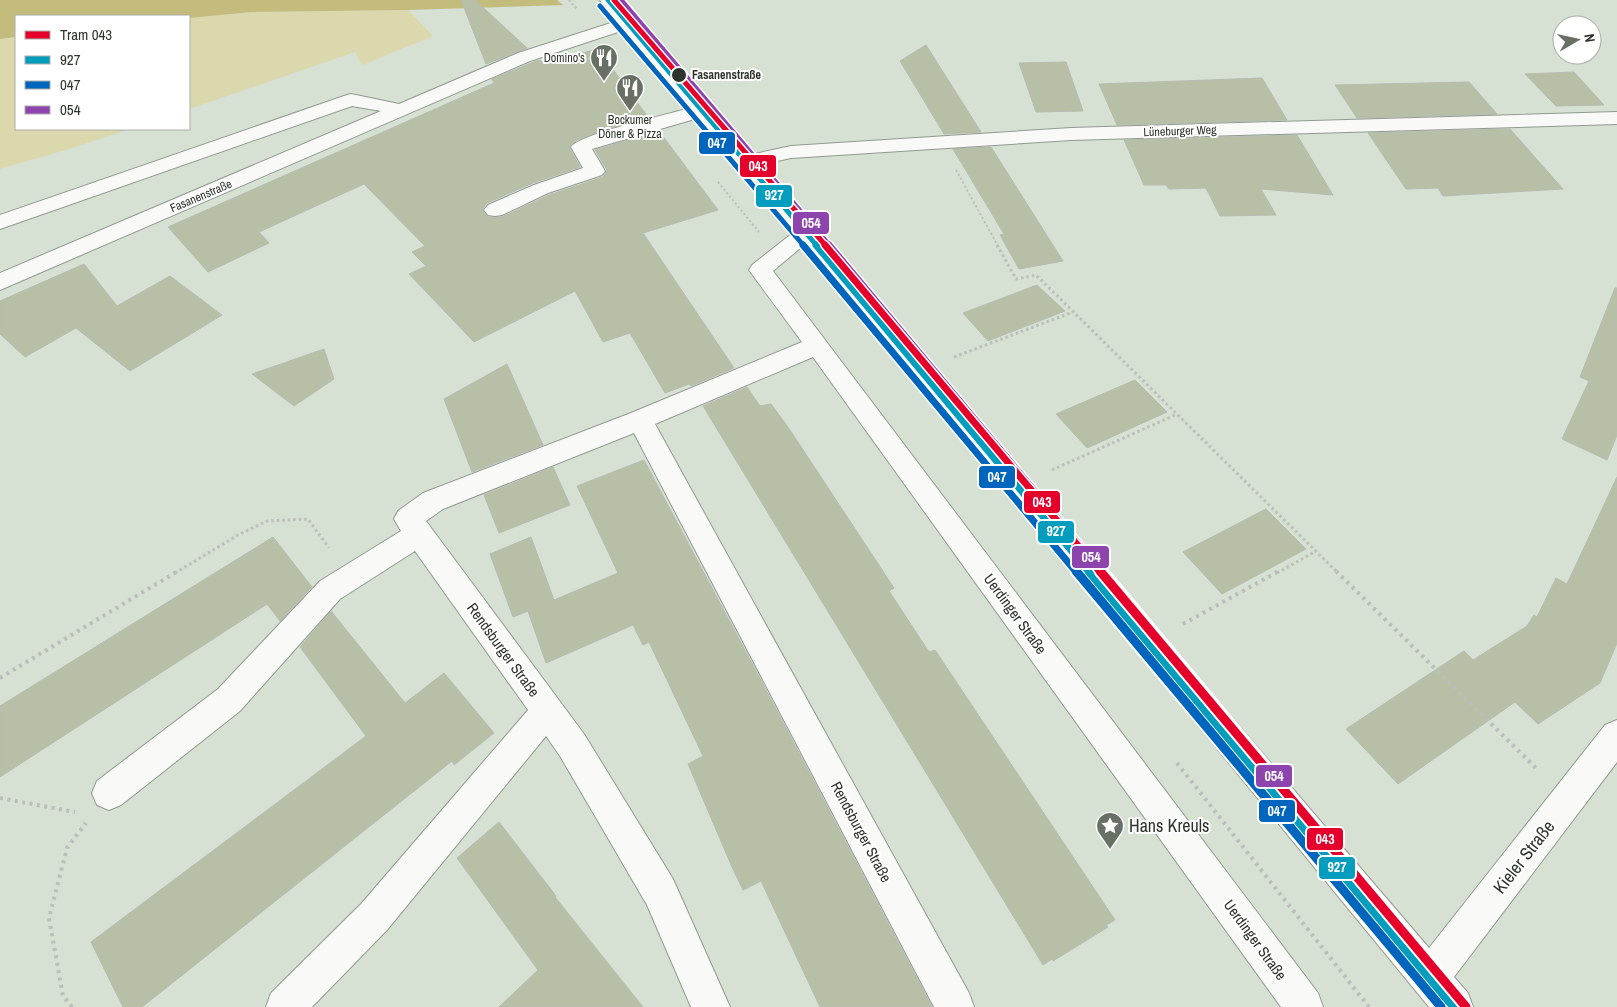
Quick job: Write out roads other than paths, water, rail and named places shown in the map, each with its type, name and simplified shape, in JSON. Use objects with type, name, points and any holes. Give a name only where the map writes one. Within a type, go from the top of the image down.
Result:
[{"type":"street","points":[[608,0],[806,233],[1454,1007]]},
{"type":"street","name":"Fasanenstraße","points":[[0,282],[524,57],[627,23]]},
{"type":"street","points":[[0,222],[351,100],[402,110]]},
{"type":"street","points":[[495,210],[541,189],[595,171],[581,147],[602,139],[702,111]]},
{"type":"street","name":"Lüneburger Weg","points":[[745,162],[790,152],[1081,134],[1617,118]]},
{"type":"street","name":"Uerdinger Straße","points":[[806,233],[760,270],[1304,1007]]},
{"type":"street","name":"Rendsburger Straße","points":[[711,1007],[660,892],[572,745],[408,519],[433,501],[640,420],[817,345]]},
{"type":"street","name":"Rendsburger Straße","points":[[640,420],[955,1007]]},
{"type":"street","points":[[101,804],[229,700],[330,590],[419,534]]},
{"type":"street","points":[[285,1007],[374,917],[547,711]]},
{"type":"street","name":"Kieler Straße","points":[[1430,978],[1617,736]]},
{"type":"tram line","name":"043","points":[[614,0],[780,191],[1466,1007]]},
{"type":"place","name":"Fasanenstraße","points":[[679,75]]},
{"type":"place","name":"Domino's","points":[[604,82]]},
{"type":"place","name":"Bockumer Döner & Pizza","points":[[630,112]]},
{"type":"place","name":"Hans Kreuls","points":[[1110,850]]}]
